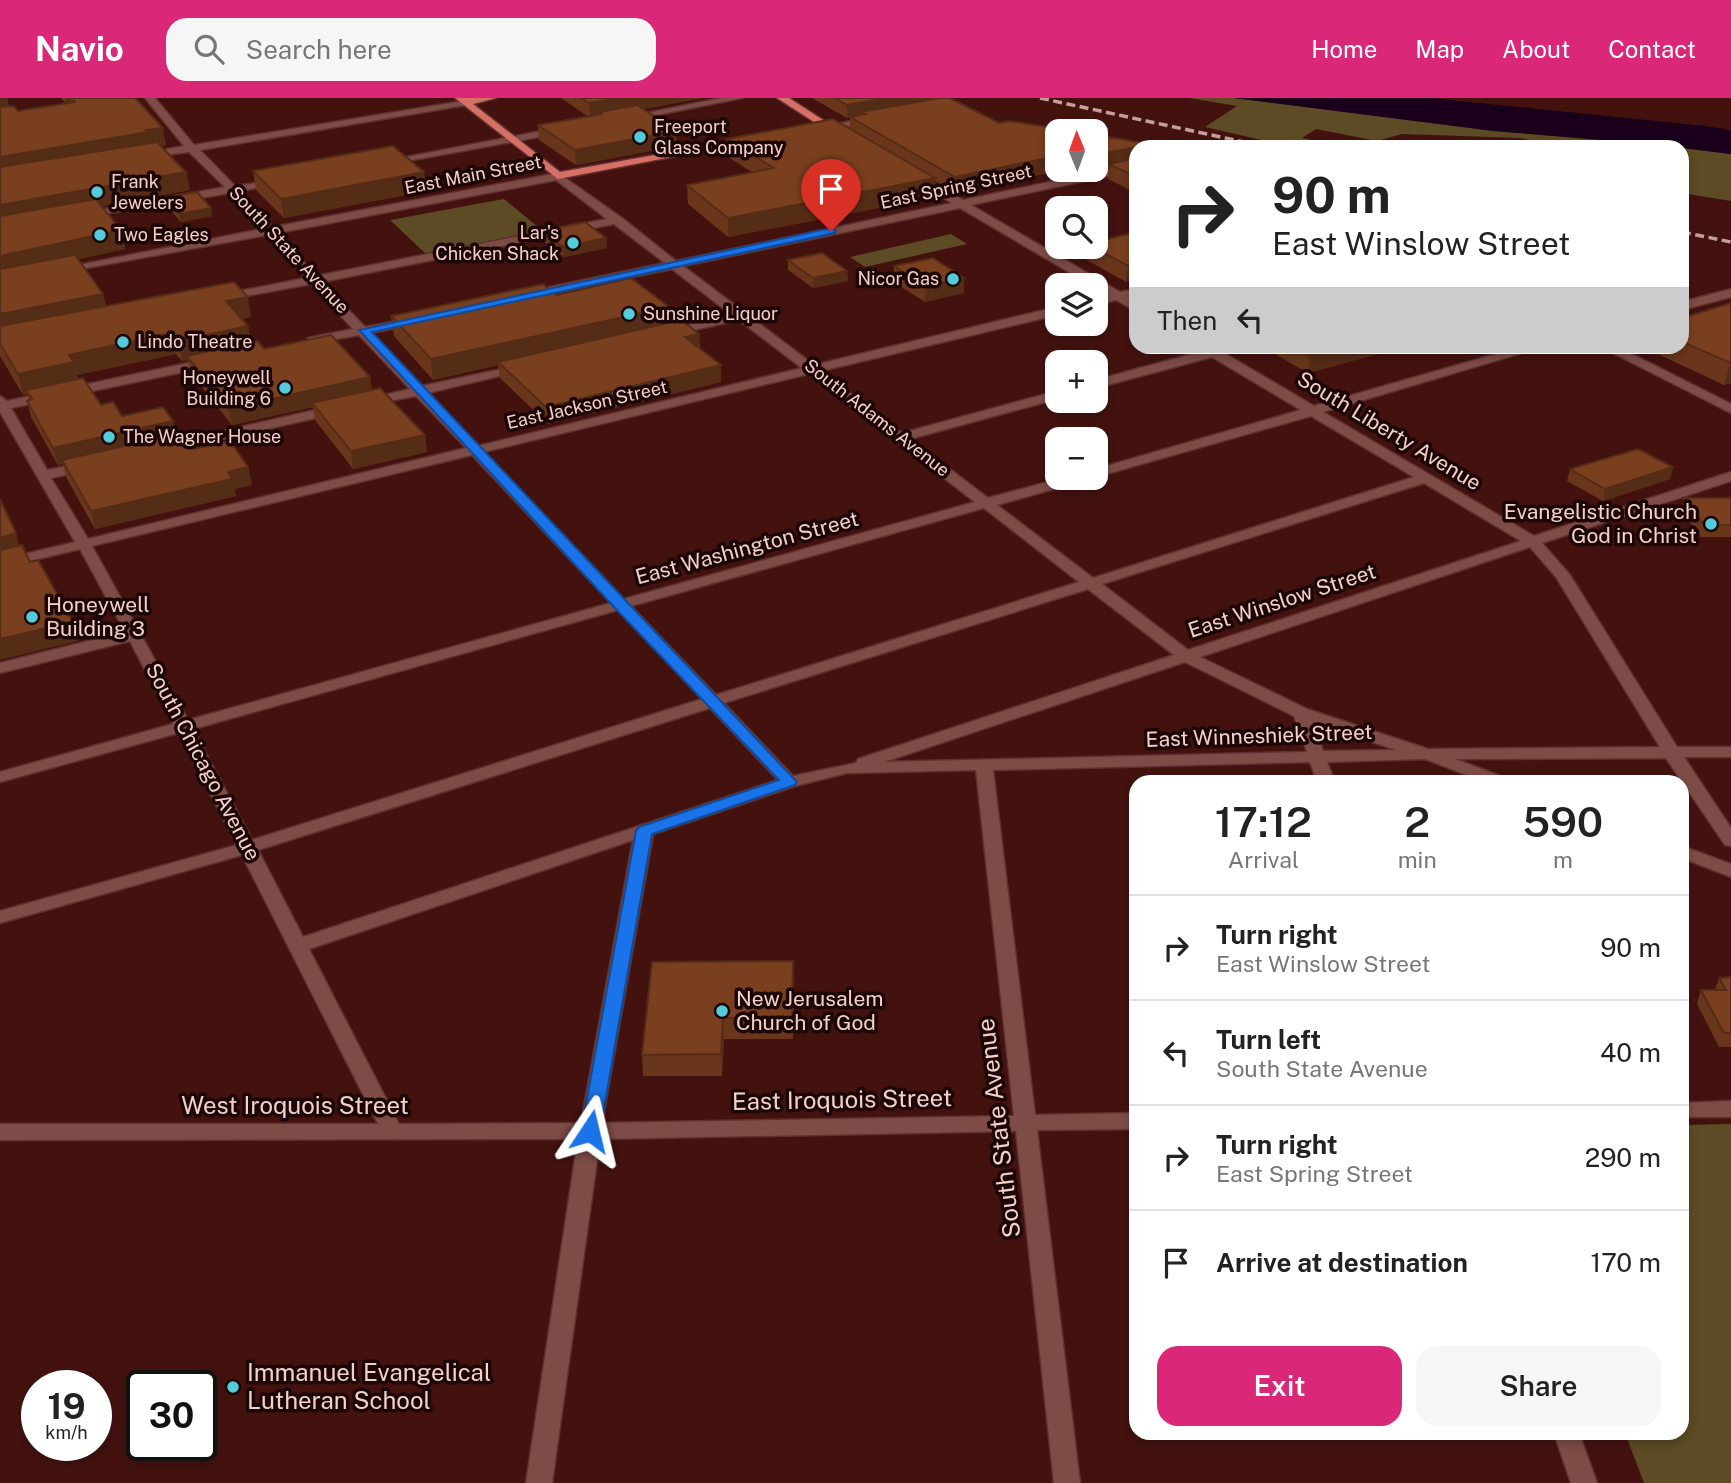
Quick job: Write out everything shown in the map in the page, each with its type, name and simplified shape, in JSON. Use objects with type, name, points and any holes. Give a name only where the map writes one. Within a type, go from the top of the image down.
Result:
[{"type":"main road","points":[[463,100],[491,98]]},
{"type":"main road","points":[[782,98],[829,127]]},
{"type":"main road","name":"South Adams Avenue","points":[[463,100],[558,176]]},
{"type":"main road","points":[[816,129],[829,127]]},
{"type":"main road","name":"East Main Street","points":[[558,176],[761,139]]},
{"type":"street","name":"South State Avenue","points":[[150,98],[191,148],[314,280],[365,330],[619,604],[789,782]]},
{"type":"street","points":[[619,120],[737,98]]},
{"type":"street","points":[[136,158],[463,100]]},
{"type":"street","points":[[829,127],[891,116]]},
{"type":"street","points":[[380,163],[580,127]]},
{"type":"street","points":[[829,127],[841,134]]},
{"type":"street","name":"East Spring Street","points":[[513,299],[1129,168]]},
{"type":"street","points":[[901,169],[1129,303]]},
{"type":"street","name":"South Adams Avenue","points":[[558,176],[1187,657],[1301,713],[1482,775]]},
{"type":"street","name":"East Main Street","points":[[50,274],[558,176]]},
{"type":"street","points":[[68,218],[286,180]]},
{"type":"street","points":[[205,301],[618,220]]},
{"type":"street","points":[[1689,304],[1731,293]]},
{"type":"street","points":[[1108,299],[1129,294]]},
{"type":"street","name":"East Jackson Street","points":[[0,564],[1045,314]]},
{"type":"street","points":[[305,343],[432,316]]},
{"type":"street","points":[[662,335],[743,316]]},
{"type":"street","points":[[1108,380],[1192,354]]},
{"type":"street","name":"South Liberty Avenue","points":[[1216,354],[1533,542],[1562,575],[1687,775]]},
{"type":"street","points":[[1108,469],[1510,354]]},
{"type":"street","points":[[1621,354],[1731,409]]},
{"type":"street","points":[[1,404],[227,359]]},
{"type":"street","points":[[152,451],[528,366]]},
{"type":"street","points":[[902,437],[1045,398]]},
{"type":"street","name":"South Chicago Avenue","points":[[1,404],[84,544],[184,726],[300,945],[393,1132]]},
{"type":"street","points":[[44,475],[98,463]]},
{"type":"street","name":"East Winslow Street","points":[[846,768],[1731,476]]},
{"type":"street","points":[[0,916],[248,847],[1426,478]]},
{"type":"street","name":"East Washington Street","points":[[0,777],[1045,487]]},
{"type":"street","points":[[0,668],[134,635]]},
{"type":"street","points":[[1301,713],[1323,775]]},
{"type":"street","name":"East Winneshiek Street","points":[[789,782],[846,768],[1427,754],[1731,752]]},
{"type":"street","name":"South State Avenue","points":[[984,766],[1067,1483]]},
{"type":"street","name":"South Liberty Avenue","points":[[1689,778],[1731,841]]},
{"type":"street","points":[[300,945],[789,782]]},
{"type":"street","points":[[539,1483],[590,1131],[645,831]]},
{"type":"street","points":[[1689,855],[1731,871]]},
{"type":"street","points":[[1689,1110],[1731,1109]]},
{"type":"street","name":"East Iroquois Street","points":[[590,1131],[1129,1121]]},
{"type":"street","name":"West Iroquois Street","points":[[0,1132],[590,1131]]},
{"type":"street","points":[[1569,1440],[1584,1483]]},
{"type":"shaded area","points":[[1189,98],[1234,98],[1494,131],[1598,140],[1528,140],[1402,134],[1372,140],[1316,129],[1302,138],[1312,140],[1261,140],[1205,127],[1237,106]]},
{"type":"shaded area","points":[[1234,98],[1430,98],[1705,126],[1731,130],[1731,154],[1689,149],[1689,140],[1606,140],[1494,131]]},
{"type":"shaded area","points":[[1689,149],[1731,154],[1731,201],[1689,194]]},
{"type":"shaded area","points":[[504,199],[543,231],[426,254],[390,220]]},
{"type":"shaded area","points":[[951,234],[967,244],[865,267],[850,257]]},
{"type":"shaded area","points":[[1731,1124],[1731,1483],[1644,1483],[1628,1440],[1689,1440],[1689,1125]]},
{"type":"building","points":[[72,98],[135,98],[163,128],[0,157],[0,107],[14,106],[18,111],[75,102]]},
{"type":"building","points":[[581,98],[618,98],[589,103]]},
{"type":"building","points":[[835,98],[886,98],[847,105]]},
{"type":"building","points":[[950,98],[999,123],[1009,121],[1045,127],[1045,158],[955,177],[850,117],[865,114],[861,112]]},
{"type":"building","points":[[637,105],[677,131],[575,150],[538,125],[602,114],[600,112]]},
{"type":"building","points":[[833,119],[935,178],[728,218],[687,185],[774,168],[727,139]]},
{"type":"building","points":[[1108,137],[1129,140],[1129,148],[1108,153]]},
{"type":"building","points":[[157,142],[186,172],[0,205],[0,167]]},
{"type":"building","points":[[393,146],[424,172],[281,199],[253,171]]},
{"type":"building","points":[[1129,160],[1129,174],[1109,164]]},
{"type":"building","points":[[197,192],[211,208],[179,214],[165,197]]},
{"type":"building","points":[[96,199],[121,230],[0,256],[0,216]]},
{"type":"building","points":[[585,222],[606,238],[563,247],[542,231]]},
{"type":"building","points":[[1129,234],[1128,266],[1108,255],[1108,239]]},
{"type":"building","points":[[822,253],[847,271],[813,278],[788,260]]},
{"type":"building","points":[[75,255],[103,294],[0,314],[0,269]]},
{"type":"building","points":[[933,258],[964,278],[926,287],[894,266]]},
{"type":"building","points":[[631,278],[669,307],[431,359],[391,316],[543,284],[557,295]]},
{"type":"building","name":"Lindo Theatre","points":[[234,282],[248,297],[226,301],[248,326],[178,341],[171,333],[69,355],[74,362],[18,374],[0,344],[0,326]]},
{"type":"building","points":[[1731,303],[1731,363],[1689,345],[1689,316]]},
{"type":"building","points":[[681,320],[699,334],[685,337],[721,365],[546,407],[498,362]]},
{"type":"building","points":[[331,335],[370,377],[228,409],[187,356],[258,341],[264,349]]},
{"type":"building","points":[[83,378],[101,405],[113,402],[122,416],[163,407],[173,421],[53,448],[27,401],[32,399],[26,390]]},
{"type":"building","points":[[380,388],[425,435],[351,451],[312,403]]},
{"type":"building","points":[[182,433],[194,449],[230,441],[248,467],[228,472],[232,479],[91,511],[62,460]]},
{"type":"building","points":[[1638,449],[1673,467],[1605,489],[1570,469]]},
{"type":"building","points":[[1684,498],[1731,498],[1731,525],[1704,525]]},
{"type":"building","points":[[0,499],[16,533],[0,538]]},
{"type":"building","points":[[22,545],[30,562],[38,560],[73,622],[0,639],[0,550]]},
{"type":"building","name":"New Jerusalem Church of God","points":[[793,961],[792,1018],[723,1018],[721,1054],[642,1055],[652,962]]},
{"type":"building","points":[[1731,977],[1731,1033],[1724,1033],[1701,990],[1726,990],[1719,978]]},
{"type":"railway","points":[[1040,98],[1235,140]]},
{"type":"railway","points":[[1689,233],[1731,242]]},
{"type":"place","name":"Freeport Glass Company","points":[[640,137]]},
{"type":"place","name":"Frank Jewelers","points":[[97,192]]},
{"type":"place","name":"Two Eagles","points":[[100,235]]},
{"type":"place","name":"Lar's Chicken Shack","points":[[573,243]]},
{"type":"place","name":"Nicor Gas","points":[[953,279]]},
{"type":"place","name":"Sunshine Liquor","points":[[629,314]]},
{"type":"place","name":"Lindo Theatre","points":[[123,342]]},
{"type":"place","name":"Honeywell Building 6","points":[[285,388]]},
{"type":"place","name":"The Wagner House","points":[[109,437]]},
{"type":"place","name":"Evangelistic Church God in Christ","points":[[1711,524]]},
{"type":"place","name":"Honeywell Building 3","points":[[32,617]]},
{"type":"place","name":"New Jerusalem Church of God","points":[[722,1011]]},
{"type":"place","name":"Immanuel Evangelical Lutheran School","points":[[233,1387]]},
{"type":"route","points":[[590,1131],[645,831],[789,782],[619,604],[365,330],[831,231]]}]
